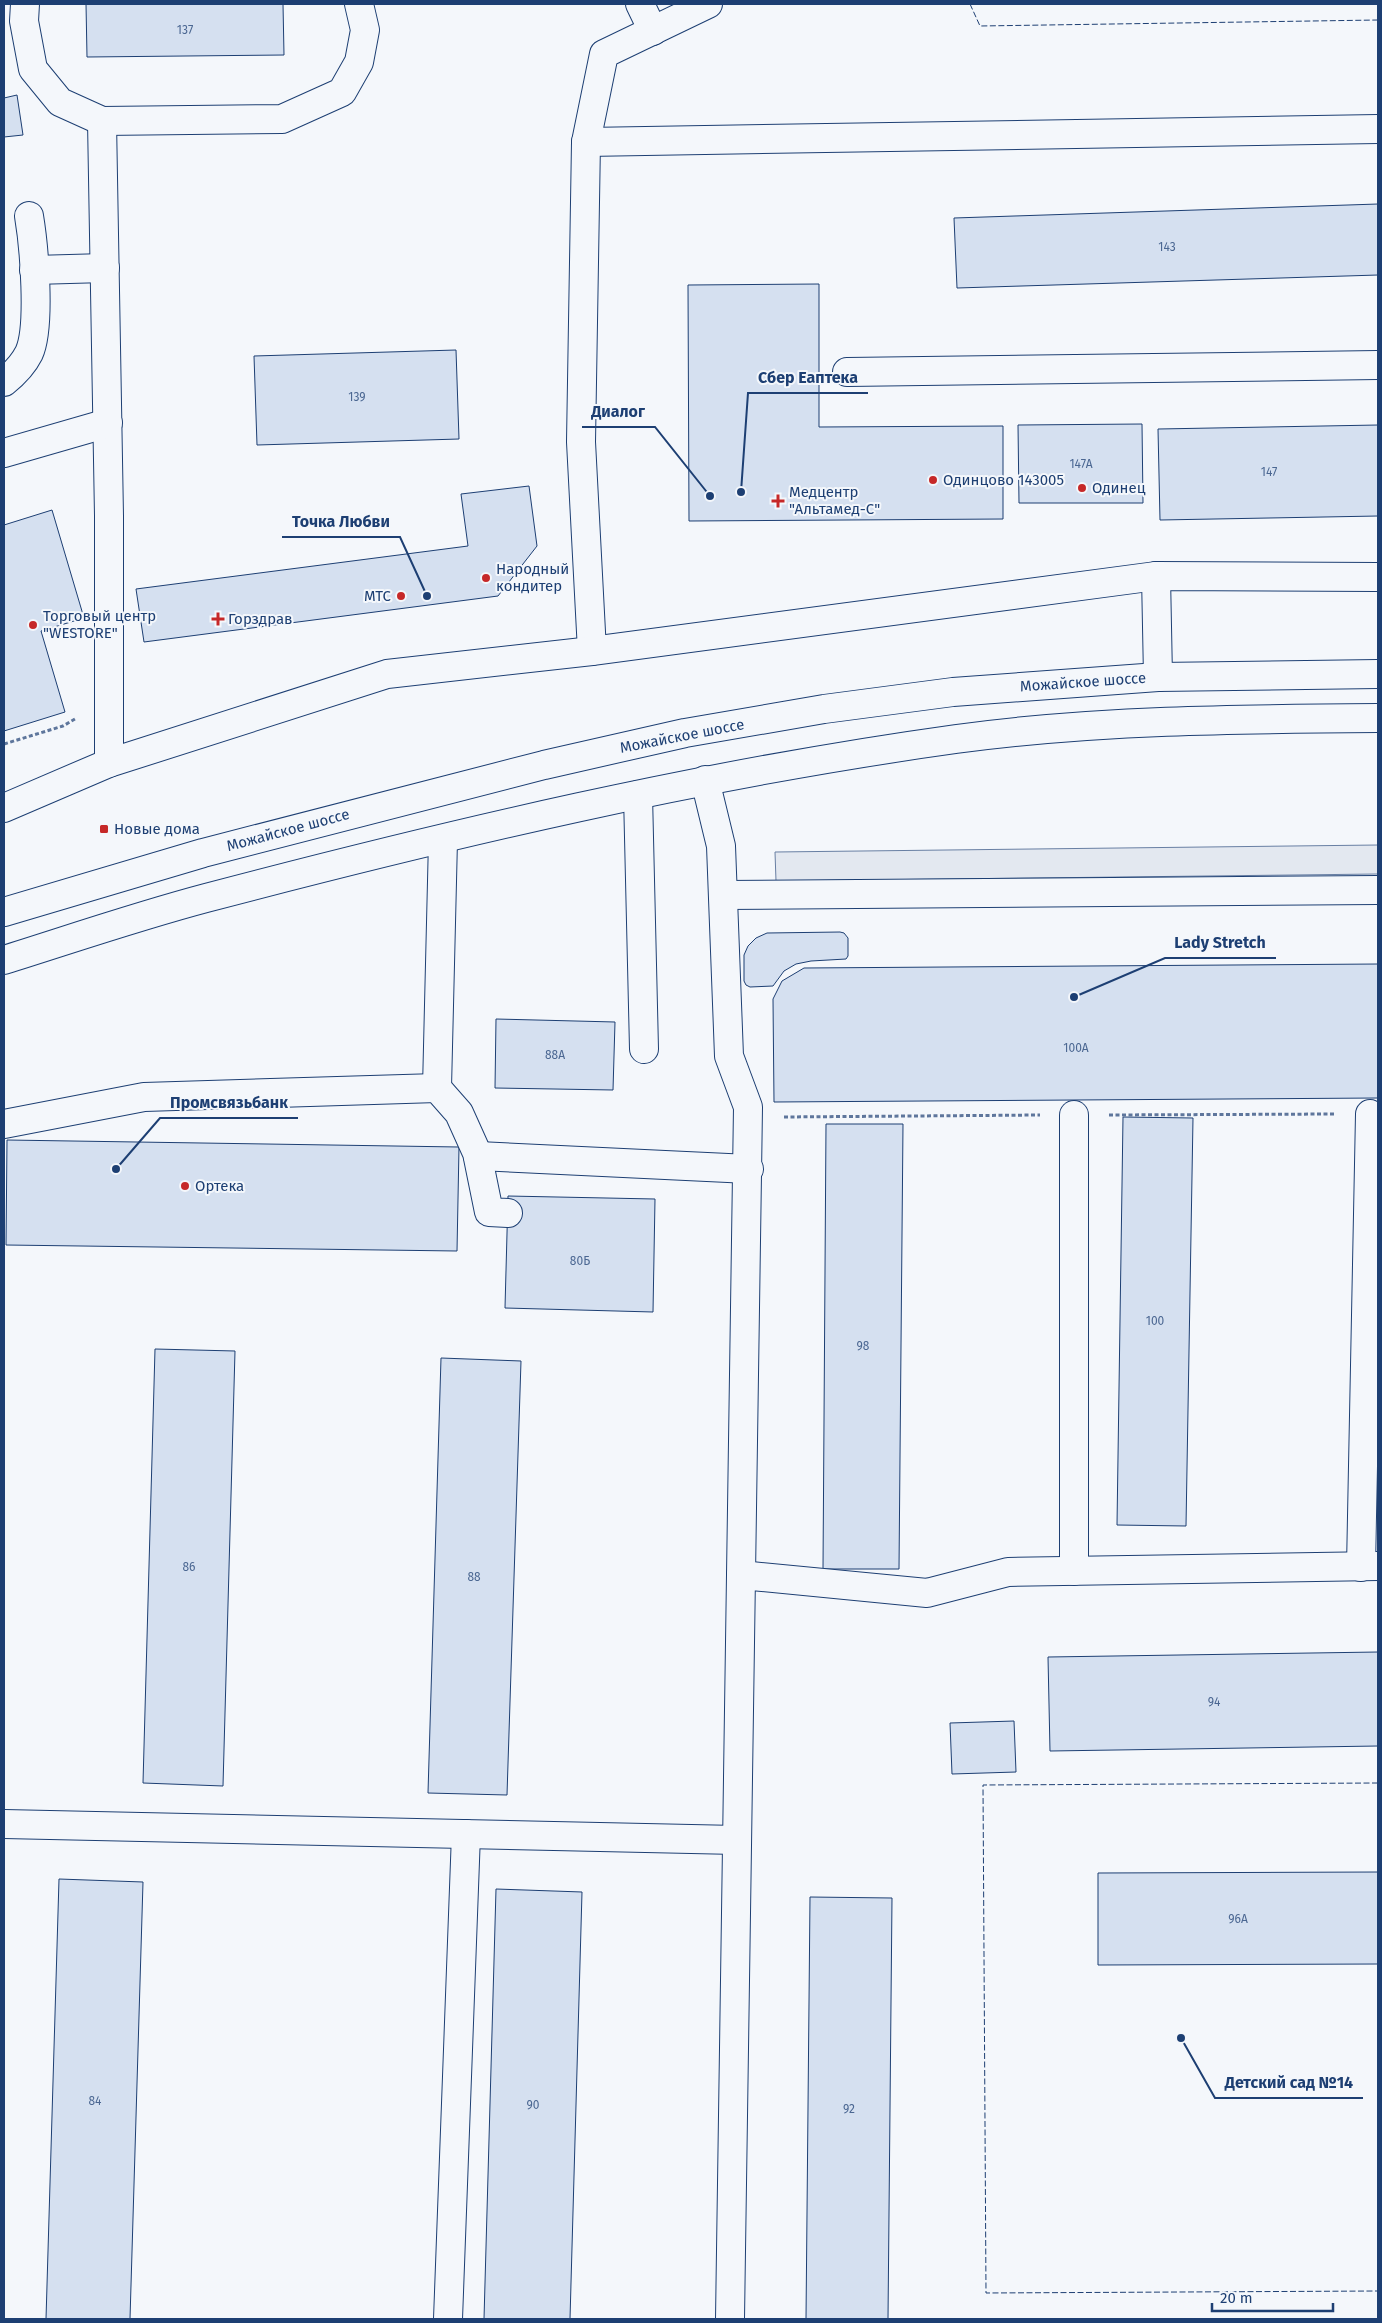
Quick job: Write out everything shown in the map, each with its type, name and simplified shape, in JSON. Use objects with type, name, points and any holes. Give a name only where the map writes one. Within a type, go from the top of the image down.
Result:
[{"type":"main road","points":[[25,4],[24,21],[34,69],[60,102],[102,121],[282,119],[342,92],[359,62],[365,30],[359,4]]},
{"type":"main road","points":[[640,4],[652,31]]},
{"type":"main road","points":[[592,651],[581,442],[586,142],[604,54],[708,4]]},
{"type":"main road","points":[[102,121],[108,422],[109,763]]},
{"type":"main road","points":[[586,142],[1378,129]]},
{"type":"main road","points":[[4,382],[16,372],[29,353],[34,333],[34,244],[29,216]]},
{"type":"main road","points":[[34,270],[105,268]]},
{"type":"main road","points":[[847,372],[1378,366]]},
{"type":"main road","points":[[4,453],[108,422]]},
{"type":"main road","points":[[1156,576],[1158,676]]},
{"type":"main road","points":[[4,808],[109,763],[387,674],[592,651],[1156,576],[1378,577]]},
{"type":"main road","name":"Можайское шоссе","points":[[4,912],[203,853],[392,803],[544,765],[685,733],[824,709],[954,692],[1158,676],[1378,674]]},
{"type":"main road","points":[[4,960],[203,899],[443,840],[704,780],[958,739],[1100,725],[1214,719],[1378,718]]},
{"type":"main road","points":[[704,780],[721,846],[729,1056],[748,1108],[749,1169],[730,2319]]},
{"type":"main road","points":[[638,795],[644,1049]]},
{"type":"main road","points":[[443,840],[437,1088],[459,1113],[478,1156],[489,1212],[508,1213]]},
{"type":"main road","points":[[723,895],[1378,890]]},
{"type":"main road","points":[[4,1124],[144,1097],[437,1088]]},
{"type":"main road","points":[[741,1575],[927,1593],[1008,1572],[1370,1566],[1370,1114]]},
{"type":"main road","points":[[1074,1115],[1074,1571]]},
{"type":"main road","points":[[478,1156],[749,1169]]},
{"type":"main road","points":[[4,1824],[737,1840]]},
{"type":"main road","points":[[448,2319],[466,1834]]},
{"type":"path","points":[[4,744],[63,726],[109,698]]},
{"type":"shaded area","points":[[1378,845],[1378,874],[776,881],[775,852]]},
{"type":"building","points":[[86,4],[283,4],[284,55],[87,57]]},
{"type":"building","points":[[17,95],[23,135],[4,137],[4,98]]},
{"type":"building","points":[[1378,204],[1378,275],[957,288],[954,218]]},
{"type":"building","points":[[819,284],[819,427],[1003,426],[1003,519],[689,521],[688,285]]},
{"type":"building","points":[[456,350],[459,439],[257,445],[254,356]]},
{"type":"building","points":[[1142,424],[1143,503],[1019,503],[1018,425]]},
{"type":"building","points":[[1378,425],[1378,516],[1160,520],[1158,429]]},
{"type":"building","points":[[529,486],[537,546],[498,596],[144,642],[136,589],[468,546],[461,494]]},
{"type":"building","name":"Торговый центр \"WESTORE\"","points":[[52,510],[84,618],[41,631],[65,712],[4,731],[4,525]]},
{"type":"building","points":[[767,933],[844,933],[848,938],[848,956],[846,959],[796,964],[784,971],[773,986],[750,987],[746,985],[744,981],[744,955],[748,946],[756,938]]},
{"type":"building","points":[[1378,964],[1378,1098],[774,1102],[773,999],[782,981],[804,968]]},
{"type":"building","points":[[496,1019],[615,1022],[613,1090],[495,1088]]},
{"type":"building","points":[[1123,1117],[1193,1118],[1186,1526],[1117,1525]]},
{"type":"building","points":[[826,1124],[903,1124],[899,1569],[823,1569]]},
{"type":"building","points":[[7,1140],[459,1147],[457,1251],[6,1245]]},
{"type":"building","points":[[508,1196],[655,1199],[653,1312],[505,1308]]},
{"type":"building","points":[[155,1349],[235,1351],[223,1786],[143,1783]]},
{"type":"building","points":[[441,1358],[521,1361],[507,1795],[428,1793]]},
{"type":"building","points":[[1378,1652],[1378,1746],[1050,1751],[1048,1657]]},
{"type":"building","points":[[1014,1721],[1016,1772],[952,1774],[950,1723]]},
{"type":"building","points":[[1378,1872],[1378,1964],[1098,1965],[1098,1873]]},
{"type":"building","points":[[59,1879],[143,1882],[130,2319],[46,2319]]},
{"type":"building","points":[[496,1889],[582,1892],[570,2319],[484,2319]]},
{"type":"building","points":[[810,1897],[892,1898],[888,2319],[806,2319]]},
{"type":"fence","points":[[970,4],[980,26],[1378,20]]},
{"type":"fence","points":[[1378,1783],[983,1785],[986,2293],[1378,2291]]},
{"type":"place","name":"Одинцово 143005","points":[[933,480]]},
{"type":"place","name":"Одинец","points":[[1082,488]]},
{"type":"place","name":"Сбер Еаптека","points":[[741,492]]},
{"type":"place","name":"Диалог","points":[[710,496]]},
{"type":"place","name":"Медцентр \"Альтамед-С\"","points":[[778,501]]},
{"type":"place","name":"Народный кондитер","points":[[486,578]]},
{"type":"place","name":"МТС","points":[[401,596]]},
{"type":"place","name":"Точка Любви","points":[[427,596]]},
{"type":"place","name":"Горздрав","points":[[218,619]]},
{"type":"place","name":"Торговый центр \"WESTORE\"","points":[[33,625]]},
{"type":"place","name":"Новые дома","points":[[104,829]]},
{"type":"place","name":"Lady Stretch","points":[[1074,997]]},
{"type":"place","name":"Промсвязьбанк","points":[[116,1169]]},
{"type":"place","name":"Ортека","points":[[185,1186]]},
{"type":"place","name":"Детский сад №14","points":[[1181,2038]]}]
